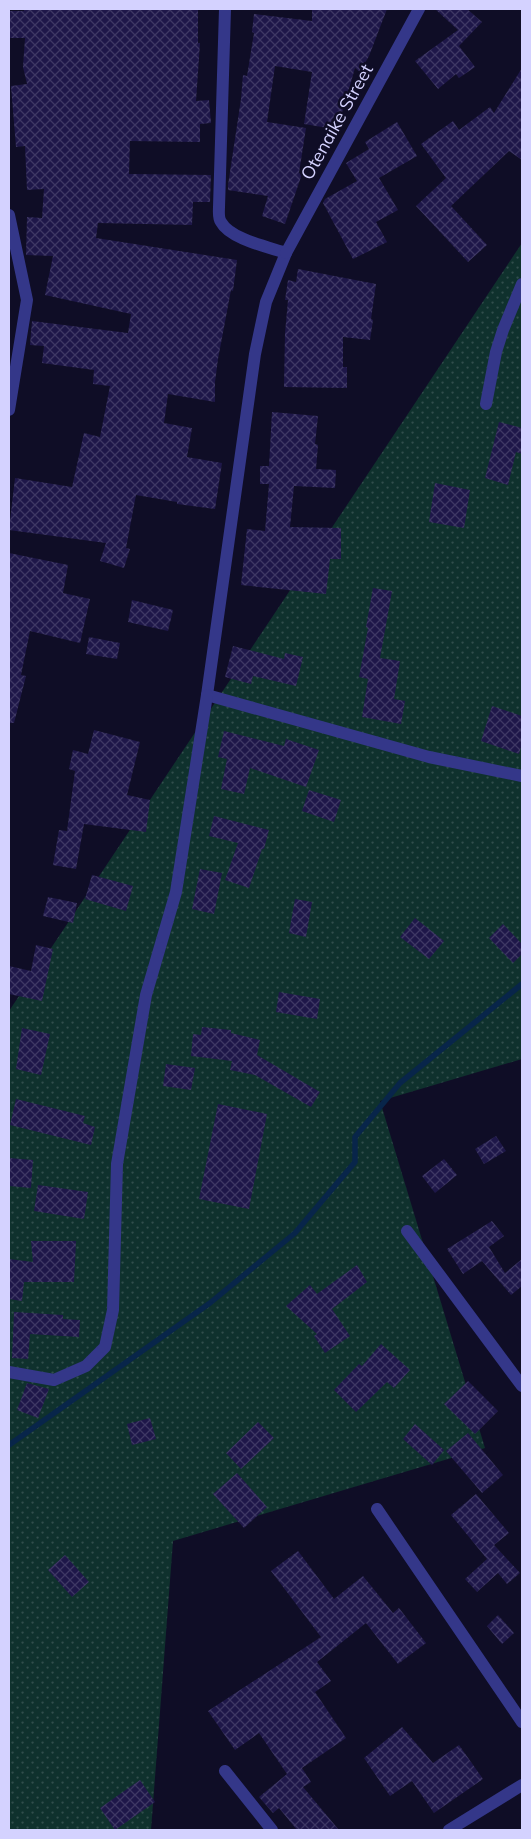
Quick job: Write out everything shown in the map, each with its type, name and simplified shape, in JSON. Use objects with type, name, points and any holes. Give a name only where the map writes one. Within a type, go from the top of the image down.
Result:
[{"type":"street","points":[[226,9],[218,206],[220,221],[228,231],[286,253]]},
{"type":"street","name":"Otenaike Street","points":[[9,1372],[54,1380],[86,1366],[105,1347],[113,1310],[117,1164],[146,996],[176,892],[207,695],[255,354],[266,302],[286,253],[418,9]]},
{"type":"street","points":[[9,215],[27,300],[9,410]]},
{"type":"street","points":[[486,404],[496,352],[522,284]]},
{"type":"street","points":[[207,695],[428,757],[522,776]]},
{"type":"street","points":[[407,1232],[522,1386]]},
{"type":"street","points":[[377,1509],[522,1722]]},
{"type":"street","points":[[225,1771],[272,1830]]},
{"type":"street","points":[[449,1830],[522,1785]]},
{"type":"green space","points":[[522,243],[522,1059],[380,1101],[485,1448],[173,1541],[151,1830],[9,1830],[9,1011]]},
{"type":"building","points":[[24,9],[198,9],[198,43],[200,43],[196,101],[209,100],[211,123],[200,124],[200,142],[130,141],[129,174],[211,175],[210,202],[193,202],[192,225],[98,223],[96,238],[237,260],[233,291],[231,290],[218,359],[215,402],[168,394],[164,423],[192,428],[187,457],[222,463],[215,509],[177,504],[177,502],[136,495],[126,548],[130,549],[124,568],[100,561],[106,543],[9,530],[15,478],[72,487],[84,433],[100,437],[110,386],[93,384],[94,370],[42,363],[44,346],[30,345],[32,321],[128,333],[131,314],[45,295],[53,256],[26,255],[27,217],[42,218],[44,189],[27,190],[25,146],[16,147],[11,86],[27,84],[23,67],[25,38],[10,38],[10,11],[24,11]]},
{"type":"building","points":[[312,9],[387,9],[369,56],[360,72],[355,68],[336,134],[328,128],[304,124],[312,72],[275,66],[267,122],[306,128],[299,173],[302,174],[285,224],[262,216],[268,196],[228,190],[228,185],[243,75],[247,76],[254,33],[252,32],[254,14],[312,21]]},
{"type":"building","points":[[435,9],[467,9],[482,22],[459,46],[475,67],[459,78],[456,74],[438,89],[415,61],[458,30]]},
{"type":"building","points":[[522,68],[522,160],[509,151],[451,206],[487,245],[468,262],[416,206],[446,178],[421,144],[453,121],[459,130],[490,107],[494,113]]},
{"type":"building","points":[[397,122],[417,156],[379,178],[398,210],[376,222],[387,242],[353,259],[323,203],[325,199],[357,181],[346,163],[369,149],[365,142]]},
{"type":"building","points":[[298,269],[376,284],[370,340],[343,337],[343,367],[347,367],[347,388],[284,387],[288,300],[285,300],[288,280],[296,282]]},
{"type":"building","points":[[272,412],[318,416],[315,444],[318,445],[316,469],[336,470],[335,488],[294,486],[290,527],[341,528],[341,559],[330,559],[326,594],[241,585],[247,529],[265,531],[269,484],[260,484],[260,466],[269,466]]},
{"type":"building","points":[[499,422],[522,428],[522,454],[516,452],[508,485],[485,478]]},
{"type":"building","points":[[435,483],[470,490],[464,528],[429,522]]},
{"type":"building","points":[[9,553],[68,565],[63,593],[90,599],[80,643],[30,631],[21,675],[26,676],[14,723],[9,723]]},
{"type":"building","points":[[373,588],[392,591],[380,658],[400,661],[394,699],[405,701],[401,724],[362,717],[368,679],[359,677]]},
{"type":"building","points":[[132,600],[173,610],[168,631],[128,622]]},
{"type":"building","points":[[89,637],[120,643],[117,659],[86,654]]},
{"type":"building","points":[[233,646],[284,659],[285,653],[303,657],[296,686],[253,676],[251,684],[225,677]]},
{"type":"building","points":[[492,706],[522,716],[522,744],[519,754],[481,741]]},
{"type":"building","points":[[94,730],[140,742],[127,795],[150,800],[146,832],[84,824],[76,869],[53,865],[59,830],[67,831],[75,771],[69,769],[73,750],[88,754]]},
{"type":"building","points":[[224,731],[284,746],[286,739],[319,750],[306,787],[250,768],[244,794],[221,789],[227,759],[218,757]]},
{"type":"building","points":[[309,790],[341,800],[334,822],[302,811]]},
{"type":"building","points":[[214,816],[269,830],[249,888],[225,880],[238,843],[209,836]]},
{"type":"building","points":[[200,869],[222,873],[214,914],[192,909]]},
{"type":"building","points":[[92,875],[133,886],[126,911],[85,899]]},
{"type":"building","points":[[48,897],[77,903],[73,923],[43,916]]},
{"type":"building","points":[[295,899],[312,902],[306,937],[289,933]]},
{"type":"building","points":[[415,918],[444,941],[429,959],[400,937]]},
{"type":"building","points":[[503,924],[522,944],[522,954],[513,963],[489,938]]},
{"type":"building","points":[[36,945],[53,949],[42,1001],[9,994],[9,966],[31,971]]},
{"type":"building","points":[[279,992],[320,999],[317,1019],[276,1012]]},
{"type":"building","points":[[202,1027],[231,1030],[231,1033],[260,1040],[257,1055],[320,1092],[311,1107],[255,1075],[230,1070],[232,1061],[191,1056],[193,1034],[201,1035]]},
{"type":"building","points":[[22,1028],[50,1034],[41,1075],[16,1069]]},
{"type":"building","points":[[166,1064],[195,1068],[191,1090],[163,1086]]},
{"type":"building","points":[[16,1099],[85,1116],[83,1123],[95,1127],[91,1145],[10,1125]]},
{"type":"building","points":[[218,1104],[267,1114],[249,1209],[199,1199]]},
{"type":"building","points":[[496,1136],[506,1151],[484,1164],[475,1149]]},
{"type":"building","points":[[9,1158],[33,1160],[31,1188],[9,1186]]},
{"type":"building","points":[[444,1159],[457,1175],[435,1193],[422,1176]]},
{"type":"building","points":[[38,1185],[88,1192],[84,1219],[34,1211]]},
{"type":"building","points":[[492,1221],[504,1236],[489,1247],[505,1273],[522,1259],[522,1286],[511,1295],[482,1261],[463,1274],[447,1249]]},
{"type":"building","points":[[31,1241],[76,1241],[74,1282],[24,1282],[22,1301],[9,1299],[9,1259],[33,1262]]},
{"type":"building","points":[[357,1265],[367,1282],[332,1309],[350,1336],[325,1353],[314,1336],[317,1334],[286,1306],[310,1285],[317,1294]]},
{"type":"building","points":[[14,1312],[63,1315],[63,1319],[80,1320],[79,1337],[30,1334],[28,1359],[12,1358]]},
{"type":"building","points":[[381,1344],[410,1370],[394,1388],[387,1382],[356,1412],[334,1390],[359,1364],[362,1366]]},
{"type":"building","points":[[468,1381],[498,1411],[475,1434],[444,1404]]},
{"type":"building","points":[[27,1383],[49,1389],[38,1418],[17,1410]]},
{"type":"building","points":[[150,1418],[156,1439],[132,1445],[127,1424]]},
{"type":"building","points":[[258,1422],[274,1438],[241,1469],[226,1453]]},
{"type":"building","points":[[415,1424],[444,1450],[432,1465],[403,1439]]},
{"type":"building","points":[[468,1433],[503,1475],[482,1493],[446,1451]]},
{"type":"building","points":[[237,1473],[267,1507],[244,1528],[213,1494]]},
{"type":"building","points":[[476,1494],[509,1533],[494,1545],[520,1573],[507,1584],[498,1573],[477,1592],[465,1579],[487,1559],[451,1515]]},
{"type":"building","points":[[298,1551],[334,1599],[363,1576],[393,1613],[399,1608],[426,1643],[398,1664],[366,1623],[317,1662],[331,1681],[315,1692],[346,1738],[302,1768],[311,1782],[303,1787],[339,1830],[297,1830],[279,1808],[273,1813],[259,1797],[287,1774],[259,1733],[235,1750],[208,1711],[321,1637],[271,1571]]},
{"type":"building","points":[[65,1555],[89,1582],[72,1597],[48,1570]]},
{"type":"building","points":[[498,1615],[514,1633],[502,1644],[487,1626]]},
{"type":"building","points":[[402,1727],[433,1763],[459,1745],[483,1779],[434,1813],[412,1781],[390,1796],[364,1758]]},
{"type":"building","points":[[140,1780],[155,1802],[115,1830],[100,1808]]},
{"type":"waterway","points":[[9,1445],[210,1303],[295,1233],[355,1162],[355,1137],[400,1083],[522,984]]}]
